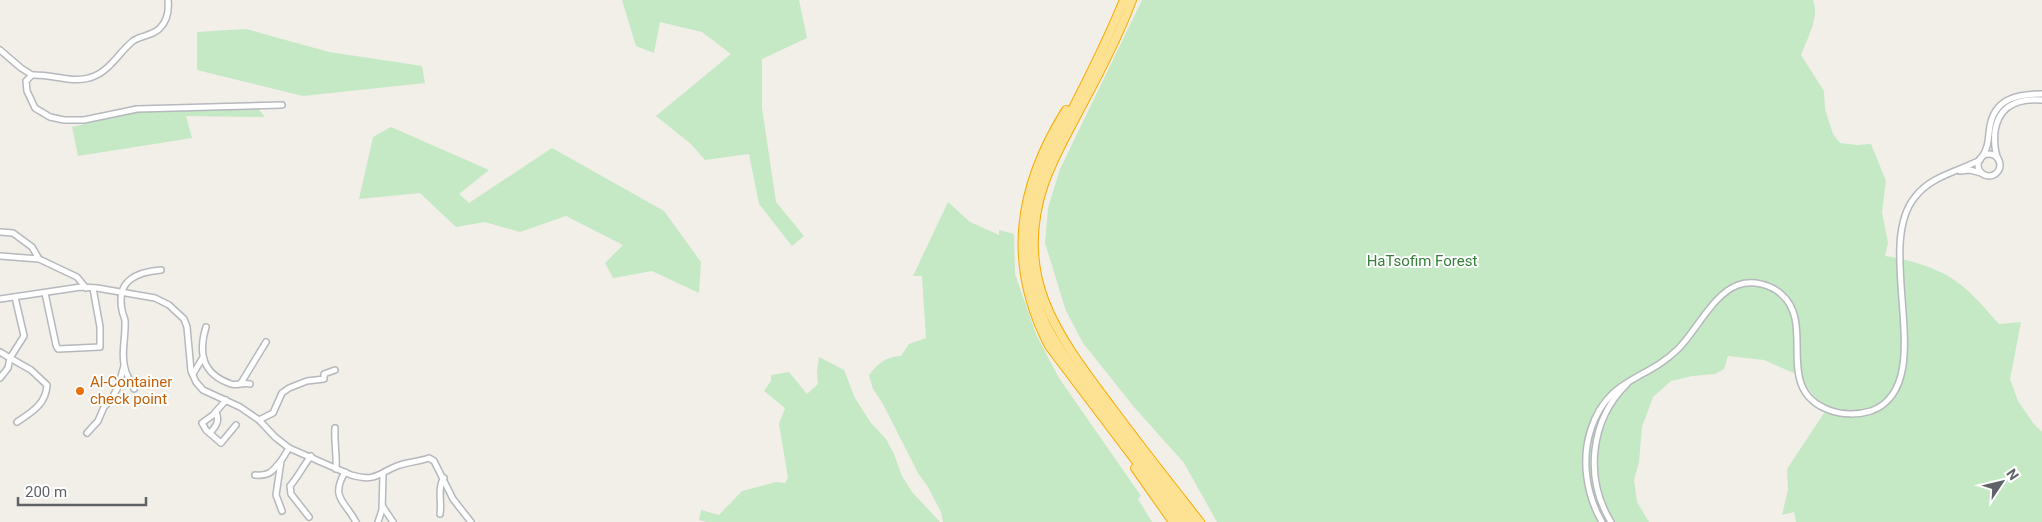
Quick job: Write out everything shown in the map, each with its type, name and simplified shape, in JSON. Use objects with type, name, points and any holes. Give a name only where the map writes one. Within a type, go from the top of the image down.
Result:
[{"type":"highway","points":[[1124,0],[1096,63],[1050,152],[1033,200],[1029,221],[1028,244],[1032,283],[1044,321],[1065,356],[1191,522]]},
{"type":"highway","points":[[1132,0],[1099,73],[1056,156],[1044,186],[1035,226],[1036,266],[1047,309],[1067,347],[1142,449],[1200,522]]},
{"type":"highway","points":[[1096,63],[1059,122],[1037,167],[1024,214],[1022,244],[1025,278],[1034,314],[1049,346],[1182,522]]},
{"type":"highway","points":[[1085,394],[1173,522]]},
{"type":"street","points":[[0,50],[32,75],[83,79],[100,74],[134,40],[145,34],[154,33],[160,28],[166,18],[168,0]]},
{"type":"street","points":[[32,75],[26,81],[31,102],[40,113],[50,118],[64,120],[84,120],[137,109],[282,105]]},
{"type":"street","points":[[1984,174],[1979,168],[1981,158],[1988,147],[1992,118],[1999,107],[2015,96],[2042,94]]},
{"type":"street","points":[[1950,173],[1970,170],[1989,175],[1996,173],[2000,166],[1994,140],[2000,116],[2008,106],[2017,101],[2042,100]]},
{"type":"street","points":[[1602,522],[1595,509],[1588,486],[1586,454],[1596,414],[1608,397],[1624,383],[1671,356],[1723,295],[1738,285],[1758,283],[1776,289],[1792,308],[1796,327],[1798,374],[1803,387],[1811,398],[1828,409],[1845,413],[1863,413],[1879,407],[1896,389],[1903,367],[1900,251],[1902,223],[1909,206],[1918,193],[1933,180],[1992,154],[1998,158]]},
{"type":"street","points":[[0,232],[13,233],[32,247],[39,259]]},
{"type":"street","points":[[0,256],[39,259],[77,277],[86,288]]},
{"type":"street","points":[[87,433],[98,421],[104,407],[111,400],[118,387],[124,366],[125,320],[121,309],[125,284],[130,278],[145,272],[161,270]]},
{"type":"street","points":[[0,299],[86,288],[154,298],[168,305],[184,319],[187,326],[188,354],[192,374],[203,390],[240,407],[258,420],[275,438],[289,448],[362,478],[382,474],[399,466],[429,458],[437,465],[453,499],[471,522]]},
{"type":"street","points":[[45,293],[58,349],[100,347],[100,327],[93,288]]},
{"type":"street","points":[[0,378],[8,368],[10,358],[24,336],[15,297]]},
{"type":"street","points":[[206,327],[201,350],[202,359],[217,376],[231,384],[250,384]]},
{"type":"street","points":[[241,383],[266,342]]},
{"type":"street","points":[[0,352],[31,370],[47,385],[46,394],[42,402],[35,410],[17,422]]},
{"type":"street","points":[[192,374],[202,359]]},
{"type":"street","points":[[124,366],[134,389]]},
{"type":"street","points":[[258,420],[273,413],[282,393],[289,388],[306,381],[324,379],[324,374],[335,370]]},
{"type":"street","points":[[1611,522],[1602,506],[1596,485],[1594,465],[1595,443],[1607,409],[1622,389],[1642,373]]},
{"type":"street","points":[[226,400],[216,412],[202,423],[221,443],[236,425]]},
{"type":"street","points":[[210,433],[218,424],[219,419],[216,412]]},
{"type":"street","points":[[335,428],[336,468]]},
{"type":"street","points":[[255,475],[265,476],[270,474],[289,448]]},
{"type":"street","points":[[309,517],[291,494],[290,486],[297,479],[300,469],[310,456]]},
{"type":"street","points":[[280,461],[276,495],[282,511]]},
{"type":"street","points":[[345,472],[339,483],[338,495],[356,522]]},
{"type":"street","points":[[378,522],[382,506],[382,474]]},
{"type":"street","points":[[440,514],[442,502],[440,487],[441,481],[444,478]]},
{"type":"street","points":[[382,506],[393,522]]},
{"type":"green space","points":[[622,0],[799,0],[807,38],[762,59],[762,108],[776,202],[804,236],[792,246],[759,204],[749,154],[705,160],[691,144],[656,116],[731,54],[702,32],[660,22],[654,53],[636,46]]},
{"type":"green space","name":"HaTsofim Forest","points":[[1142,0],[1813,0],[1815,7],[1814,21],[1801,55],[1824,91],[1825,109],[1833,134],[1840,143],[1871,144],[1886,181],[1882,212],[1888,243],[1885,256],[1935,269],[1953,279],[1971,294],[1999,324],[2021,322],[2010,379],[2018,401],[2033,423],[2042,432],[2042,522],[1796,522],[1794,512],[1782,515],[1788,490],[1787,469],[1826,410],[1796,374],[1764,360],[1728,356],[1724,369],[1715,374],[1692,376],[1671,381],[1653,397],[1642,427],[1639,462],[1634,480],[1637,502],[1649,522],[1217,522],[1184,463],[1134,407],[1083,343],[1066,311],[1045,243],[1048,208],[1060,169]]},
{"type":"green space","points":[[246,29],[329,52],[422,66],[425,83],[303,96],[197,70],[197,32]]},
{"type":"green space","points":[[255,105],[265,117],[186,116],[192,138],[78,156],[72,127],[158,107]]},
{"type":"green space","points":[[391,127],[489,170],[459,194],[469,203],[552,148],[664,211],[701,262],[699,293],[652,271],[613,278],[605,263],[623,245],[566,216],[520,232],[485,222],[456,227],[420,193],[359,199],[373,137]]},
{"type":"green space","points":[[948,202],[970,222],[999,235],[999,230],[1014,234],[1015,274],[1036,334],[1059,378],[1141,496],[1138,499],[1152,522],[943,522],[941,512],[928,487],[918,473],[883,404],[873,389],[869,375],[883,361],[901,356],[909,344],[926,338],[922,276],[913,276]]},
{"type":"green space","points":[[819,357],[844,370],[855,398],[871,423],[886,439],[902,476],[912,492],[940,522],[707,522],[699,520],[701,510],[719,515],[742,491],[776,482],[785,483],[788,478],[779,424],[785,408],[764,391],[771,381],[771,375],[789,372],[807,394],[818,384]]},
{"type":"place","name":"Al-Container check point","points":[[80,391]]}]
